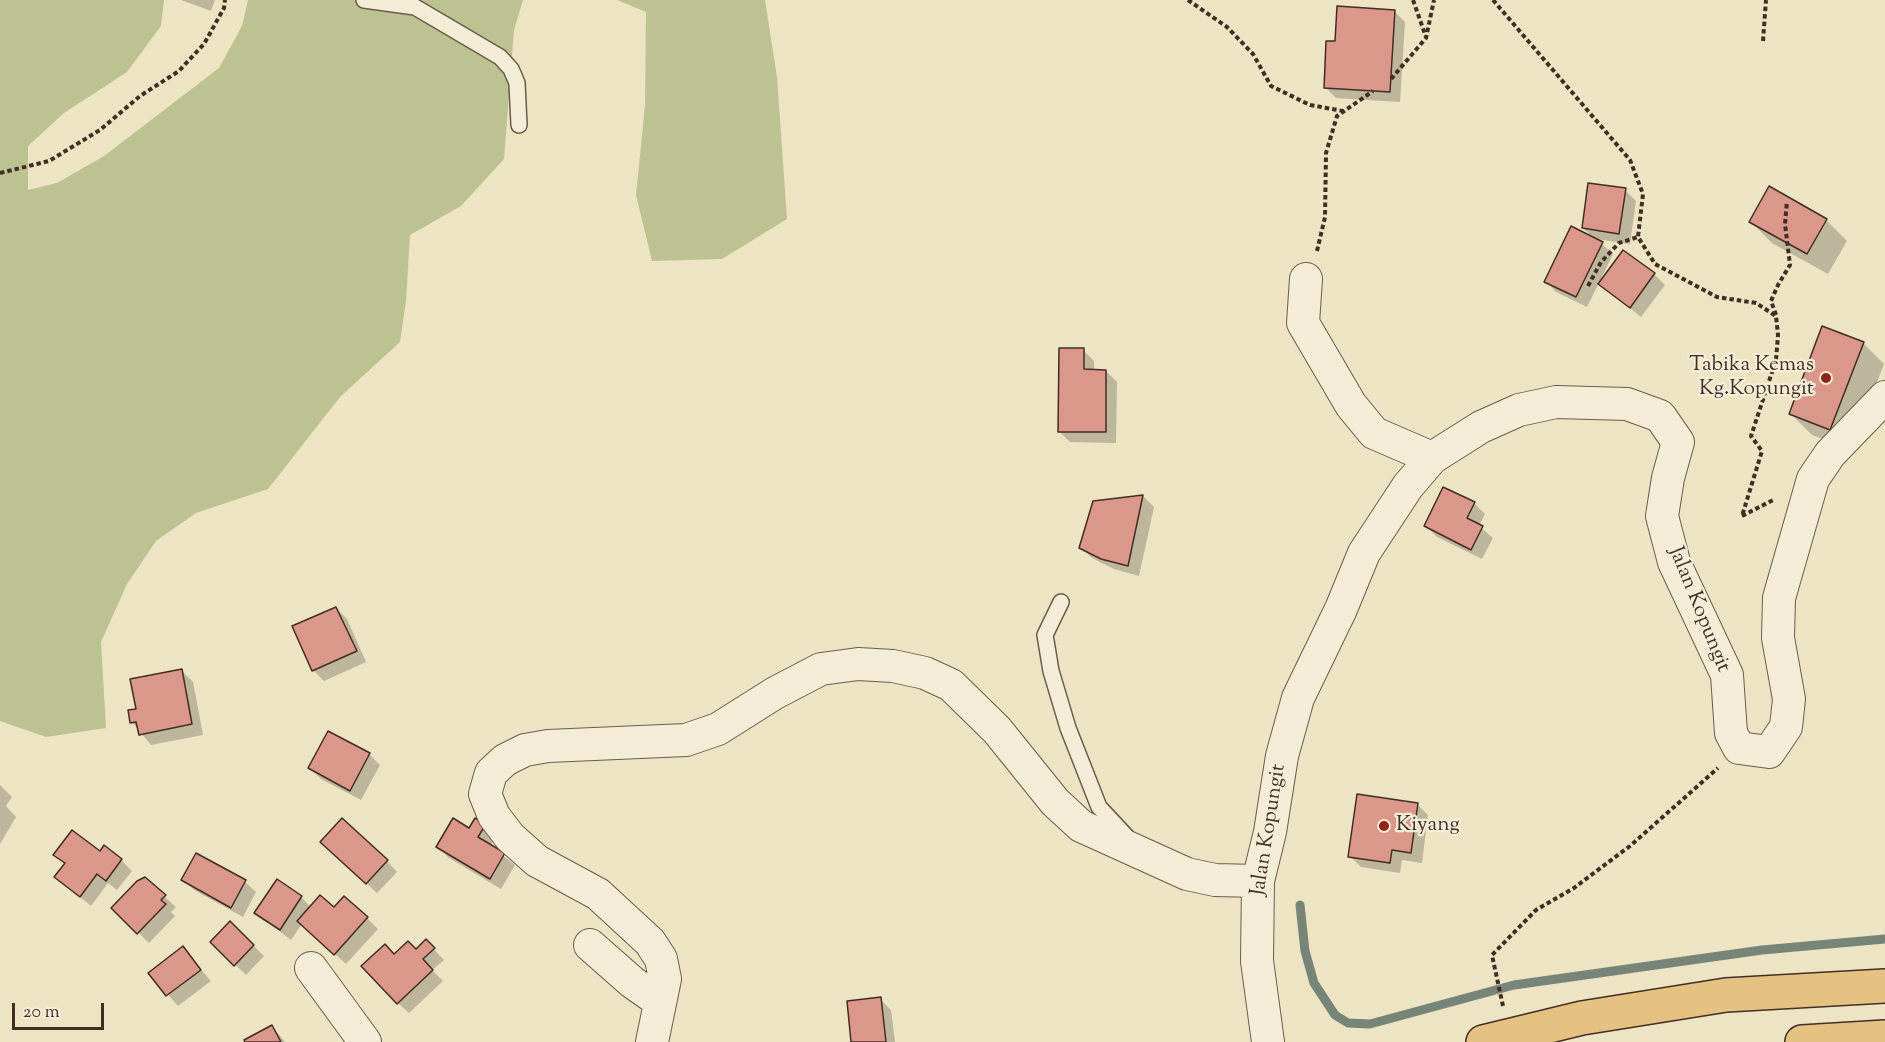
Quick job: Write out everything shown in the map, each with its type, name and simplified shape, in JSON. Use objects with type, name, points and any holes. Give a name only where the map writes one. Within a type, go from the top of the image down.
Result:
[{"type":"main road","points":[[1497,1039],[1582,1018],[1726,995],[1885,986]]},
{"type":"main road","points":[[1802,1042],[1885,1037]]},
{"type":"street","points":[[1306,279],[1303,323],[1351,405],[1374,433],[1432,458]]},
{"type":"street","points":[[1739,748],[1769,752],[1786,727],[1789,699],[1778,638],[1779,598],[1813,479],[1830,454],[1885,397]]},
{"type":"street","name":"Jalan Kopungit","points":[[1271,1041],[1257,961],[1258,881],[1270,832],[1282,756],[1298,698],[1341,609],[1364,553],[1408,486],[1432,458],[1481,427],[1519,410],[1556,402],[1628,404],[1660,416],[1678,442],[1668,478],[1662,516],[1674,562],[1727,675],[1731,733],[1739,748]]},
{"type":"street","points":[[652,1042],[664,979],[661,959],[650,942],[598,894],[537,861],[510,837],[494,816],[485,794],[491,773],[505,760],[525,750],[548,746],[686,740],[718,729],[775,693],[821,669],[858,664],[893,666],[924,673],[951,685],[997,730],[1055,802],[1081,826],[1187,874],[1215,880],[1258,881]]},
{"type":"street","points":[[590,945],[632,982],[659,1001]]},
{"type":"street","points":[[311,968],[365,1042]]},
{"type":"lane","points":[[364,0],[414,7],[500,57],[511,69],[517,82],[519,125]]},
{"type":"lane","points":[[1061,602],[1045,635],[1051,671],[1068,728],[1099,807],[1151,859]]},
{"type":"path","points":[[0,173],[49,161],[100,130],[140,96],[179,71],[204,45],[224,8],[225,0]]},
{"type":"path","points":[[1188,0],[1227,27],[1253,54],[1271,86],[1310,105],[1344,111]]},
{"type":"path","points":[[1413,0],[1426,38]]},
{"type":"path","points":[[1391,79],[1426,38],[1434,0]]},
{"type":"path","points":[[1493,0],[1630,160],[1643,194],[1638,237],[1655,264],[1717,297],[1756,303],[1776,316]]},
{"type":"path","points":[[1763,41],[1766,0]]},
{"type":"path","points":[[1306,279],[1314,263],[1325,217],[1326,153],[1337,116],[1373,91]]},
{"type":"path","points":[[1742,516],[1762,451],[1751,436],[1776,360],[1778,335],[1776,316],[1771,301],[1790,265],[1785,224],[1787,201]]},
{"type":"path","points":[[1588,286],[1601,262],[1619,243],[1638,237]]},
{"type":"path","points":[[1497,1039],[1492,955],[1536,910],[1574,888],[1630,846],[1739,748]]},
{"type":"green space","points":[[0,0],[164,0],[161,26],[127,72],[64,113],[28,146],[28,190],[57,183],[104,156],[219,68],[242,26],[248,0],[523,0],[514,30],[504,159],[461,206],[410,235],[406,301],[400,342],[340,397],[268,489],[196,513],[156,541],[127,584],[101,642],[106,728],[46,737],[0,721]]},
{"type":"green space","points":[[617,0],[765,0],[777,77],[787,219],[722,259],[652,261],[636,195],[645,105],[646,12]]},
{"type":"building","points":[[1337,6],[1395,10],[1390,92],[1324,88],[1326,41],[1335,41]]},
{"type":"building","points":[[1588,183],[1626,188],[1619,234],[1582,228]]},
{"type":"building","points":[[1769,186],[1827,219],[1807,254],[1749,222]]},
{"type":"building","points":[[1571,226],[1603,242],[1576,297],[1544,282]]},
{"type":"building","points":[[1623,250],[1655,273],[1630,308],[1598,284]]},
{"type":"building","name":"Tabika Kemas Kg.Kopungit","points":[[1822,326],[1864,342],[1830,430],[1789,414]]},
{"type":"building","points":[[1059,348],[1084,348],[1084,369],[1106,370],[1106,432],[1058,432]]},
{"type":"building","points":[[1443,487],[1475,502],[1467,518],[1483,526],[1471,550],[1424,526]]},
{"type":"building","points":[[1143,495],[1128,566],[1101,559],[1079,548],[1093,501]]},
{"type":"building","points":[[336,607],[357,651],[312,671],[292,626]]},
{"type":"building","points":[[182,669],[192,724],[139,735],[136,722],[130,723],[128,710],[136,709],[130,679]]},
{"type":"building","points":[[328,731],[370,753],[350,791],[308,768]]},
{"type":"building","name":"Kiyang","points":[[1357,794],[1418,803],[1411,853],[1392,850],[1390,863],[1348,857]]},
{"type":"building","points":[[342,818],[388,860],[366,884],[320,842]]},
{"type":"building","points":[[453,818],[469,828],[475,818],[486,824],[478,837],[505,853],[490,879],[436,847]]},
{"type":"building","points":[[72,830],[100,851],[104,845],[122,859],[106,881],[97,874],[80,897],[54,877],[65,863],[53,855]]},
{"type":"building","points":[[196,853],[246,880],[231,908],[181,880]]},
{"type":"building","points":[[145,877],[166,895],[161,900],[166,904],[137,934],[111,908],[137,881]]},
{"type":"building","points":[[277,879],[302,896],[280,930],[254,913]]},
{"type":"building","points":[[320,895],[334,907],[344,896],[368,917],[334,955],[297,921]]},
{"type":"building","points":[[230,921],[254,945],[234,966],[210,942]]},
{"type":"building","points":[[426,939],[435,948],[423,959],[433,970],[397,1004],[361,966],[385,944],[394,954],[408,941],[416,949]]},
{"type":"building","points":[[183,946],[201,970],[166,996],[148,973]]},
{"type":"building","points":[[881,997],[886,1042],[851,1042],[847,1001]]},
{"type":"building","points":[[272,1025],[281,1042],[245,1042],[244,1040]]},
{"type":"waterway","points":[[1300,905],[1305,951],[1314,983],[1335,1015],[1348,1023],[1370,1024],[1514,985],[1762,950],[1885,939]]},
{"type":"place","name":"Tabika Kemas Kg.Kopungit","points":[[1826,378]]},
{"type":"place","name":"Kiyang","points":[[1384,826]]}]
